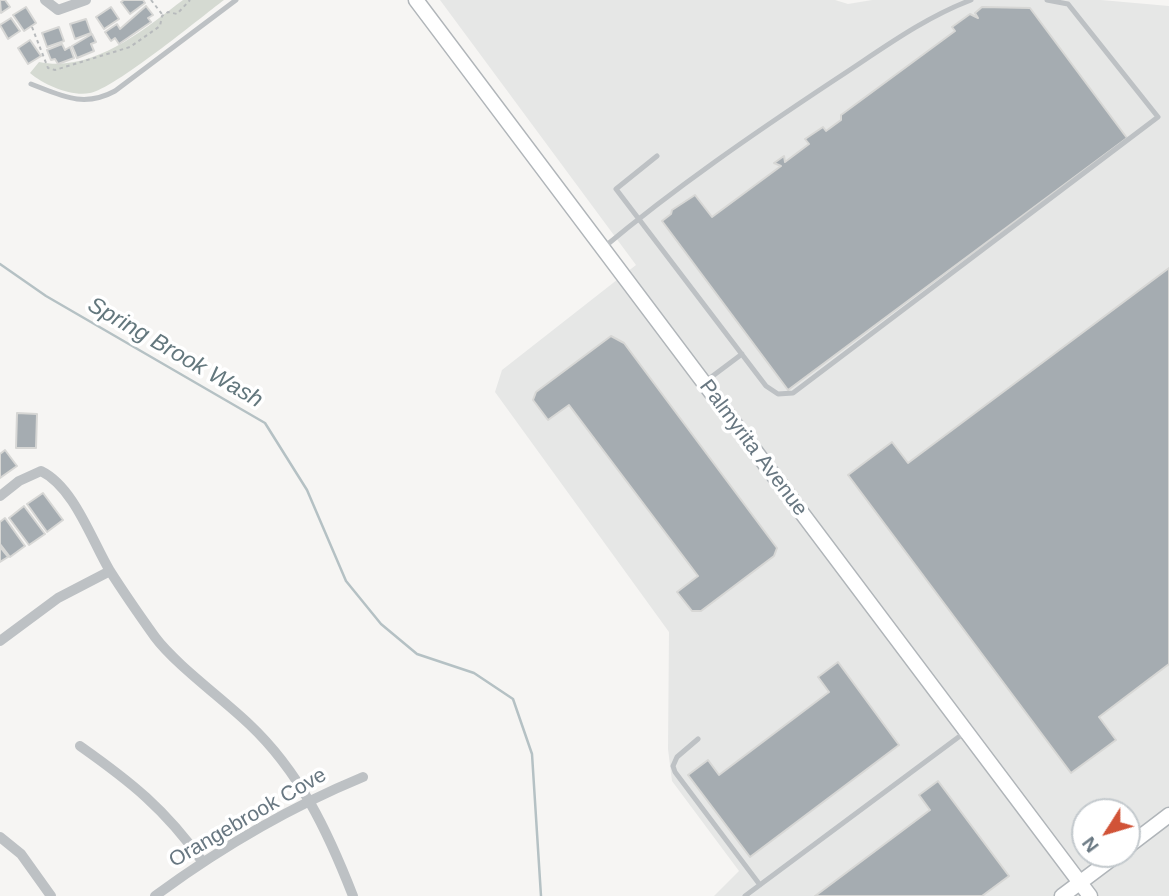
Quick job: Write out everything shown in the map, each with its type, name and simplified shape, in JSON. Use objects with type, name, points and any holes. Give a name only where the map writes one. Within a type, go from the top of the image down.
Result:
[{"type":"street","points":[[45,0],[58,10],[86,0]]},
{"type":"street","name":"Palmyrita Avenue","points":[[416,0],[1090,896]]},
{"type":"street","points":[[0,496],[32,474],[41,471],[48,474],[82,517],[110,571],[157,640],[252,727],[293,774],[310,799],[353,896]]},
{"type":"street","points":[[0,641],[58,598],[110,571]]},
{"type":"street","points":[[80,746],[134,784],[177,825],[202,861]]},
{"type":"street","name":"Orangebrook Cove","points":[[155,896],[202,861],[310,799],[363,777]]},
{"type":"street","points":[[1141,837],[1169,816]]},
{"type":"street","points":[[0,838],[21,854],[51,896]]},
{"type":"street","points":[[1062,896],[1099,868]]},
{"type":"lane","points":[[31,84],[73,101],[98,100],[115,91],[236,0]]},
{"type":"lane","points":[[603,248],[688,179],[913,28],[936,14],[971,0]]},
{"type":"lane","points":[[657,156],[616,188],[766,386],[778,394],[793,393],[1158,117],[1068,4],[1047,0]]},
{"type":"lane","points":[[704,383],[742,354]]},
{"type":"lane","points":[[745,896],[965,732]]},
{"type":"lane","points":[[698,739],[677,757],[673,766],[675,772],[760,885]]},
{"type":"path","points":[[151,0],[163,15]]},
{"type":"path","points":[[163,15],[177,14],[190,0]]},
{"type":"path","points":[[32,27],[44,63],[55,70],[130,47],[160,26],[163,15]]},
{"type":"shaded area","points":[[183,0],[224,0],[137,67],[102,89],[83,94],[67,92],[50,86],[30,73],[39,62],[59,64],[98,55],[134,36]]},
{"type":"shaded area","points":[[440,0],[835,0],[848,4],[872,0],[1101,0],[1169,6],[1169,896],[714,896],[739,871],[672,781],[668,749],[669,632],[495,392],[502,370],[636,265]]},
{"type":"building","points":[[0,0],[5,0],[10,7],[1,13]]},
{"type":"building","points":[[143,0],[145,3],[130,14],[121,2]]},
{"type":"building","points":[[146,6],[153,15],[148,18],[151,22],[119,44],[115,38],[111,41],[105,32],[117,24],[120,29]]},
{"type":"building","points":[[26,7],[36,23],[24,31],[13,15]]},
{"type":"building","points":[[111,7],[119,19],[104,29],[96,17]]},
{"type":"building","points":[[982,7],[1030,8],[1127,138],[788,390],[662,221],[672,210],[695,195],[712,217],[781,166],[774,163],[784,156],[785,162],[809,144],[805,139],[823,127],[826,131],[841,120],[841,115],[955,31],[952,27],[970,14],[978,18],[975,13]]},
{"type":"building","points":[[11,18],[20,31],[8,39],[0,25]]},
{"type":"building","points":[[86,19],[91,33],[75,39],[70,24]]},
{"type":"building","points":[[59,27],[64,41],[47,47],[42,33]]},
{"type":"building","points":[[92,34],[96,42],[91,44],[94,51],[77,58],[72,46]]},
{"type":"building","points":[[30,40],[41,56],[28,64],[18,48]]},
{"type":"building","points":[[62,44],[65,50],[70,47],[74,58],[58,64],[55,59],[51,60],[47,50]]},
{"type":"building","points":[[1169,268],[1169,664],[1099,717],[1116,740],[1071,773],[848,475],[892,442],[908,463]]},
{"type":"building","points":[[611,336],[624,343],[777,548],[774,556],[701,611],[692,611],[677,592],[698,576],[569,405],[548,420],[533,400],[536,392]]},
{"type":"building","points":[[17,413],[37,414],[36,448],[16,448]]},
{"type":"building","points":[[5,450],[17,466],[0,478],[0,454]]},
{"type":"building","points":[[43,493],[63,520],[47,532],[27,504]]},
{"type":"building","points":[[24,506],[45,534],[29,545],[9,518]]},
{"type":"building","points":[[5,518],[25,546],[10,557],[0,544],[0,522]]},
{"type":"building","points":[[0,547],[8,557],[0,562]]},
{"type":"building","points":[[838,662],[899,745],[750,857],[688,775],[708,760],[719,775],[829,692],[818,677]]},
{"type":"building","points":[[938,781],[1009,876],[982,896],[815,896],[930,810],[919,795]]},
{"type":"waterway","name":"Spring Brook Wash","points":[[0,264],[46,296],[265,423],[307,490],[346,581],[381,624],[417,654],[474,673],[513,699],[532,754],[541,896]]}]
